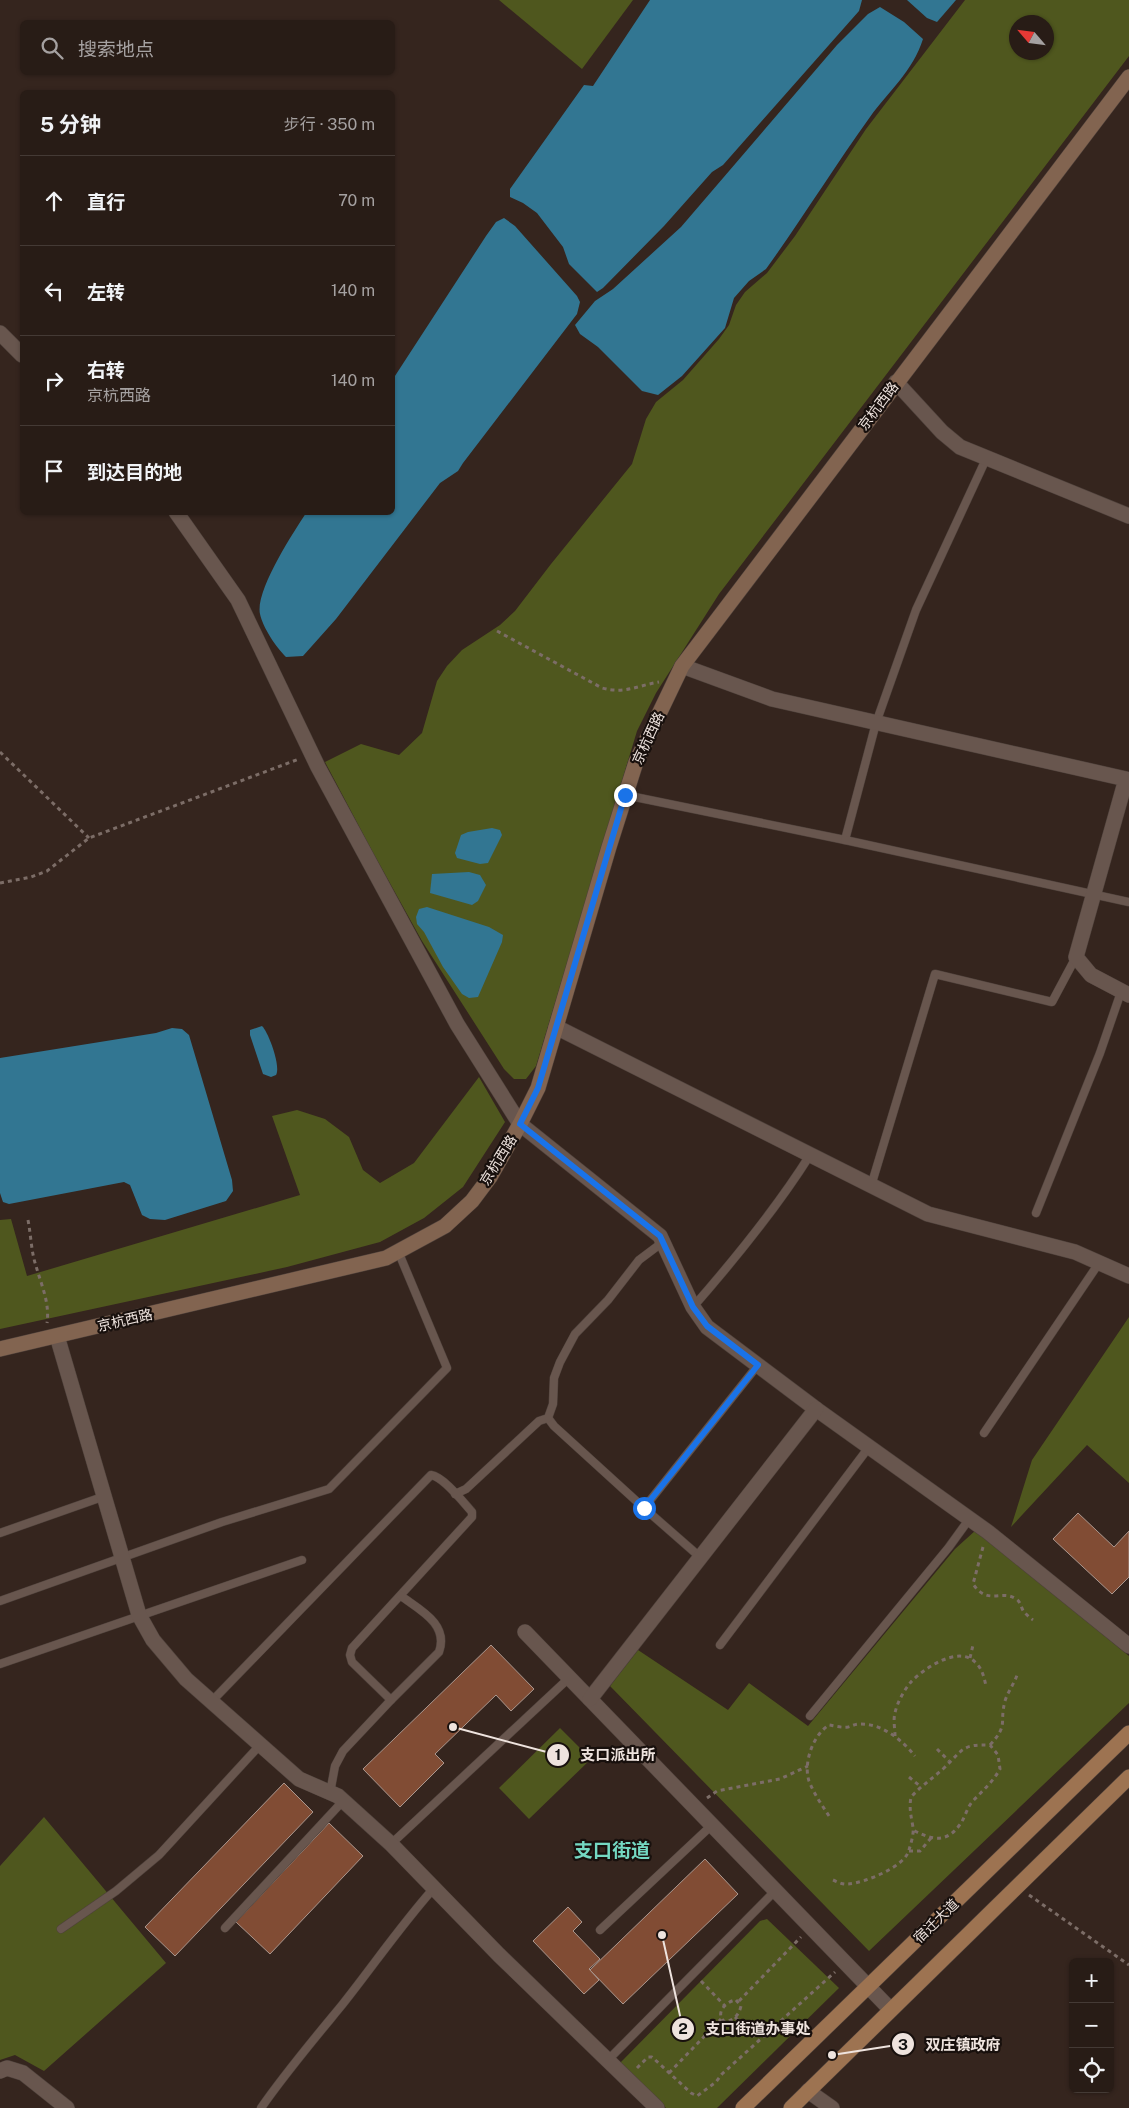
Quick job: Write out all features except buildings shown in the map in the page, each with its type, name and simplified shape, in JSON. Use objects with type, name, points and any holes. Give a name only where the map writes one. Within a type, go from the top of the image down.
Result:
[{"type":"main road","name":"京杭西路","points":[[0,1349],[386,1258],[445,1226],[472,1201],[490,1178],[538,1088],[636,762],[679,672],[896,382],[1129,77]]},
{"type":"main road","name":"宿迁大道","points":[[743,2108],[1129,1733]]},
{"type":"main road","points":[[791,2108],[1129,1777]]},
{"type":"street","points":[[0,333],[20,353]]},
{"type":"street","points":[[896,382],[942,432],[960,447],[1129,516]]},
{"type":"street","points":[[178,515],[238,600],[311,755],[457,1024],[520,1124],[660,1236],[693,1307],[707,1326],[816,1408],[970,1518],[1129,1646]]},
{"type":"street","points":[[679,672],[772,699],[876,723],[1127,775],[1076,957],[1091,975],[1125,994]]},
{"type":"street","points":[[556,1027],[928,1214],[1075,1252],[1129,1276]]},
{"type":"street","points":[[52,1337],[105,1496],[139,1615],[153,1640],[186,1679],[299,1779],[337,1797],[392,1844],[499,1955],[657,2108]]},
{"type":"street","points":[[590,1700],[816,1408]]},
{"type":"street","points":[[524,1632],[890,2009]]},
{"type":"street","points":[[0,2072],[7,2068],[23,2073],[67,2108]]},
{"type":"street","points":[[808,2091],[832,2108]]},
{"type":"lane","points":[[845,840],[876,723],[916,610],[986,459]]},
{"type":"lane","points":[[625,795],[845,840],[1129,902]]},
{"type":"lane","points":[[871,1186],[935,974],[1052,1002],[1076,957]]},
{"type":"lane","points":[[1036,1213],[1125,994]]},
{"type":"lane","points":[[693,1307],[736,1257],[798,1175],[810,1155]]},
{"type":"lane","points":[[548,1418],[553,1404],[554,1378],[560,1362],[576,1334],[608,1300],[638,1260],[663,1242]]},
{"type":"lane","points":[[0,1601],[222,1522],[329,1489],[447,1368],[398,1251]]},
{"type":"lane","points":[[984,1433],[1099,1263]]},
{"type":"lane","points":[[644,1508],[758,1365]]},
{"type":"lane","points":[[455,1494],[466,1489],[539,1421],[548,1418]]},
{"type":"lane","points":[[548,1418],[554,1426],[700,1557]]},
{"type":"lane","points":[[720,1645],[869,1446]]},
{"type":"lane","points":[[211,1702],[431,1475],[436,1476],[455,1494],[472,1512],[472,1517],[352,1648],[350,1656],[352,1662],[391,1700]]},
{"type":"lane","points":[[0,1533],[105,1496]]},
{"type":"lane","points":[[810,1716],[949,1547],[970,1518]]},
{"type":"lane","points":[[0,1664],[302,1560]]},
{"type":"lane","points":[[225,1928],[337,1797],[334,1766],[343,1751],[439,1652],[442,1644],[442,1634],[437,1626],[428,1616],[401,1596]]},
{"type":"lane","points":[[392,1844],[569,1678]]},
{"type":"lane","points":[[61,1929],[116,1891],[159,1855],[260,1745]]},
{"type":"lane","points":[[600,1930],[712,1825]]},
{"type":"lane","points":[[261,2108],[280,2080],[434,1888]]},
{"type":"lane","points":[[607,2060],[775,1891]]},
{"type":"path","points":[[497,631],[602,688],[614,691],[629,691],[679,672]]},
{"type":"path","points":[[0,752],[89,838]]},
{"type":"path","points":[[0,882],[31,877],[47,871],[89,838],[311,755]]},
{"type":"path","points":[[28,1220],[35,1265],[44,1290],[52,1337]]},
{"type":"path","points":[[988,1532],[975,1571],[974,1584],[980,1592],[989,1596],[1013,1597],[1019,1601],[1023,1610],[1033,1620]]},
{"type":"path","points":[[970,1658],[973,1645]]},
{"type":"path","points":[[895,1736],[895,1714],[900,1699],[910,1683],[930,1667],[946,1658],[961,1656],[970,1658],[981,1670],[986,1686]]},
{"type":"path","points":[[990,1745],[1002,1732],[1005,1700],[1016,1680],[1018,1672]]},
{"type":"path","points":[[828,1816],[808,1780],[808,1766],[815,1740],[821,1730],[829,1725],[842,1727],[867,1724],[895,1736],[915,1756]]},
{"type":"path","points":[[833,1880],[845,1885],[869,1879],[895,1866],[909,1851],[913,1830],[909,1816],[911,1797],[920,1787],[945,1768],[961,1750],[975,1744],[990,1745],[998,1755],[1000,1769],[997,1775],[971,1804],[956,1829],[945,1837],[931,1838],[913,1830]]},
{"type":"path","points":[[937,1749],[950,1761]]},
{"type":"path","points":[[694,1807],[717,1791],[780,1779],[808,1766]]},
{"type":"path","points":[[909,1776],[920,1787]]},
{"type":"path","points":[[909,1851],[920,1851],[931,1838]]},
{"type":"path","points":[[1017,1886],[1129,1965]]},
{"type":"path","points":[[669,2072],[721,2020],[720,2016],[725,2006],[731,2001],[739,2001],[810,1927]]},
{"type":"path","points":[[626,2079],[648,2058],[652,2057],[696,2096],[716,2082],[845,1963]]},
{"type":"path","points":[[694,1973],[725,2006]]},
{"type":"path","points":[[721,2020],[725,2022],[735,2018],[741,2009],[739,2001]]},
{"type":"path","points":[[735,2018],[759,2041]]},
{"type":"green space","points":[[499,0],[633,0],[582,69]]},
{"type":"green space","points":[[965,0],[1129,0],[1129,56],[719,594],[656,693],[637,731],[536,1066],[526,1079],[514,1079],[504,1069],[422,941],[325,762],[361,744],[399,755],[422,733],[437,681],[447,666],[462,650],[500,625],[515,611],[632,464],[646,419],[656,402],[683,380],[719,339],[729,325],[736,305],[745,292],[767,273],[795,236],[866,129]]},
{"type":"green space","points":[[479,1077],[505,1122],[463,1187],[424,1218],[380,1242],[287,1267],[0,1329],[0,1220],[11,1219],[27,1276],[300,1195],[272,1116],[297,1110],[325,1119],[349,1137],[363,1170],[380,1183],[414,1163]]},
{"type":"green space","points":[[1129,1317],[1129,1483],[1087,1445],[1011,1527],[1032,1460]]},
{"type":"green space","points":[[976,1530],[1129,1656],[1129,1703],[869,1951],[610,1686],[638,1650],[728,1710],[749,1683],[808,1726],[955,1549]]},
{"type":"green space","points":[[560,1728],[591,1759],[529,1819],[499,1788]]},
{"type":"green space","points":[[44,1817],[166,1963],[44,2071],[15,2055],[0,2060],[0,1866]]},
{"type":"green space","points":[[767,1919],[839,1988],[717,2108],[666,2108],[619,2064],[760,1921]]},
{"type":"water","points":[[650,0],[862,0],[859,11],[723,165],[712,172],[664,226],[597,292],[569,264],[563,247],[537,213],[510,197],[510,189],[584,85],[593,86]]},
{"type":"water","points":[[907,0],[956,0],[937,22],[927,18]]},
{"type":"water","points":[[880,7],[904,22],[923,39],[919,51],[907,71],[857,136],[766,269],[749,281],[734,298],[725,328],[682,376],[658,395],[642,391],[598,347],[580,334],[575,325],[595,301],[613,289],[681,227],[837,45],[868,14]]},
{"type":"water","points":[[504,218],[515,226],[577,296],[580,302],[577,314],[458,471],[440,483],[336,619],[303,656],[286,657],[270,637],[260,614],[263,591],[276,562],[305,515],[395,515],[395,376],[496,222]]},
{"type":"water","points":[[492,828],[500,830],[502,835],[488,863],[480,864],[457,858],[455,853],[461,835]]},
{"type":"water","points":[[469,872],[480,875],[486,885],[478,901],[472,905],[430,893],[432,874]]},
{"type":"water","points":[[427,907],[489,927],[503,935],[502,942],[478,997],[469,998],[462,994],[443,967],[424,932],[417,924],[416,917],[419,909]]},
{"type":"water","points":[[262,1026],[271,1042],[276,1058],[276,1075],[271,1077],[263,1074],[250,1035],[250,1030]]},
{"type":"water","points":[[172,1028],[182,1029],[189,1035],[232,1180],[233,1191],[226,1201],[165,1220],[150,1219],[142,1215],[130,1185],[124,1182],[9,1204],[3,1202],[0,1193],[0,1058],[156,1033]]},
{"type":"place","name":"支口派出所","points":[[453,1727]]},
{"type":"place","name":"支口街道办事处","points":[[662,1935]]},
{"type":"place","name":"双庄镇政府","points":[[832,2055]]},
{"type":"district","name":"支口街道","points":[[612,1850]]},
{"type":"route","points":[[625,795],[608,846],[538,1088],[520,1124],[660,1236],[693,1307],[707,1326],[758,1365],[644,1508]]}]
